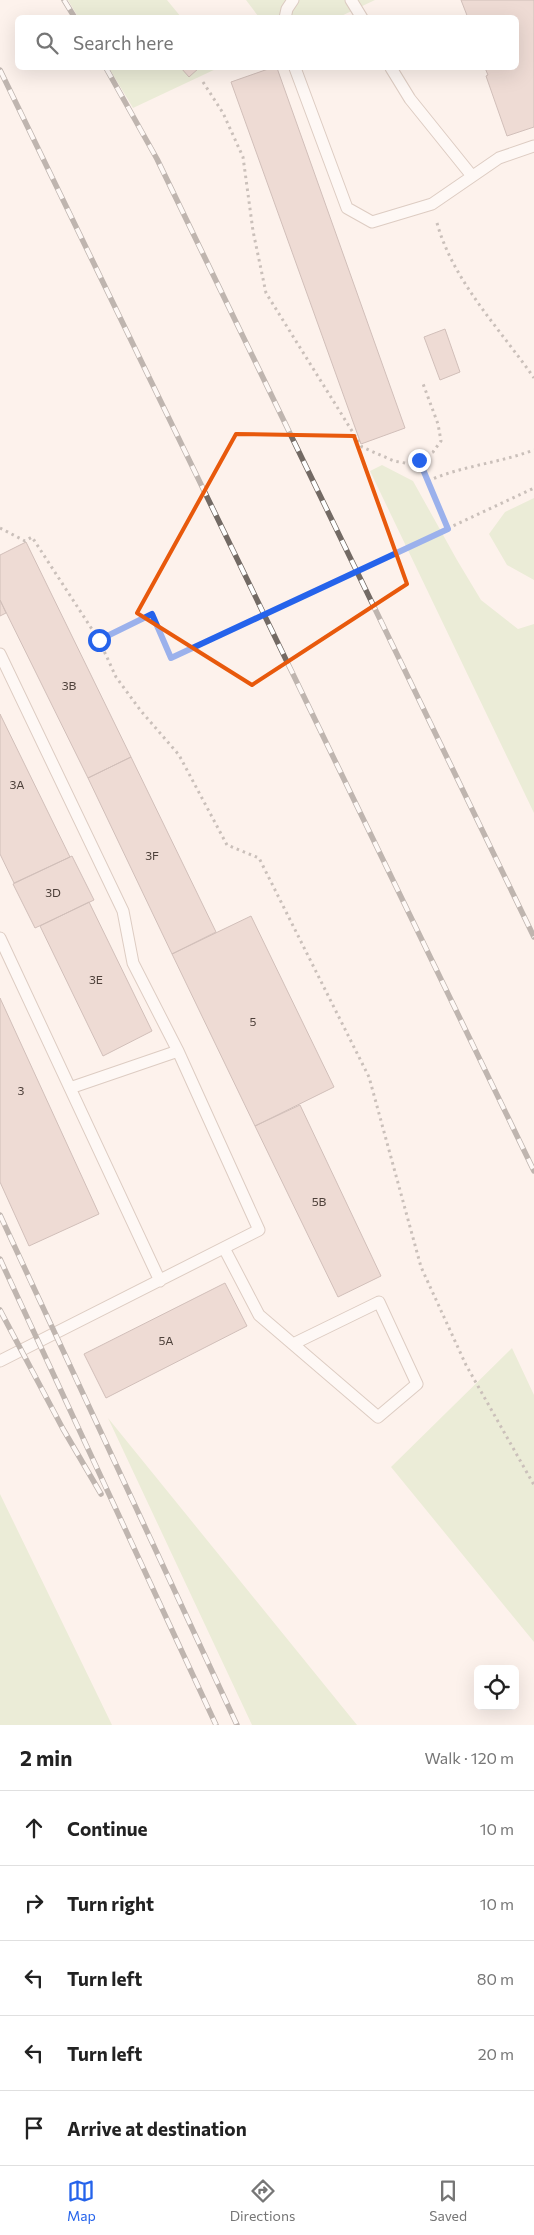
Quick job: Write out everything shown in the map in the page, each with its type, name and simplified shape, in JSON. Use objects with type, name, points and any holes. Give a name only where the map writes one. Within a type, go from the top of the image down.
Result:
[{"type":"lane","points":[[286,15],[293,0]]},
{"type":"lane","points":[[351,0],[360,15]]},
{"type":"lane","points":[[296,70],[347,208],[372,222],[432,204],[499,158],[534,146]]},
{"type":"lane","points":[[392,70],[410,99],[472,176]]},
{"type":"lane","points":[[0,654],[123,911],[133,963],[178,1051],[259,1230],[0,1361]]},
{"type":"lane","points":[[0,938],[160,1281]]},
{"type":"lane","points":[[70,1088],[178,1051]]},
{"type":"lane","points":[[224,1248],[259,1315],[378,1417],[417,1384],[379,1302],[293,1344]]},
{"type":"path","points":[[203,82],[223,113],[243,156],[253,231],[266,293],[362,448],[394,461],[410,464],[433,452],[441,441],[438,424],[422,381]]},
{"type":"path","points":[[432,204],[443,243],[471,292],[534,378]]},
{"type":"path","points":[[428,481],[449,471],[477,467],[534,450]]},
{"type":"path","points":[[419,460],[448,529]]},
{"type":"path","points":[[99,640],[152,614],[171,658],[534,488]]},
{"type":"path","points":[[0,528],[25,541],[32,538],[99,640],[116,677],[141,711],[179,755],[227,844],[259,858],[369,1077],[421,1267],[466,1365],[534,1485]]},
{"type":"highlighted area","points":[[236,434],[354,436],[407,584],[252,685],[137,613]]},
{"type":"green space","points":[[68,0],[167,0],[179,15],[77,15]]},
{"type":"green space","points":[[246,0],[375,0],[343,15],[257,15]]},
{"type":"green space","points":[[110,70],[214,70],[133,108]]},
{"type":"green space","points":[[382,465],[413,481],[481,600],[518,629],[534,624],[534,813],[370,471]]},
{"type":"green space","points":[[534,498],[534,580],[507,565],[489,534],[505,512]]},
{"type":"green space","points":[[512,1348],[534,1395],[534,1642],[391,1467]]},
{"type":"green space","points":[[108,1418],[357,1725],[252,1725]]},
{"type":"green space","points":[[0,1494],[112,1725],[0,1725]]},
{"type":"building","points":[[461,0],[534,0],[534,127],[507,136],[486,76],[488,75],[486,70],[519,70],[519,15],[467,15]]},
{"type":"building","points":[[183,70],[197,70],[189,77]]},
{"type":"building","points":[[265,70],[278,70],[405,428],[361,444],[231,82]]},
{"type":"building","points":[[445,329],[460,372],[440,380],[424,337]]},
{"type":"building","points":[[26,542],[131,757],[88,778],[0,600],[0,555]]},
{"type":"building","points":[[0,600],[6,613],[0,616]]},
{"type":"building","points":[[0,714],[70,857],[14,883],[0,854]]},
{"type":"building","points":[[131,757],[216,932],[172,954],[88,778]]},
{"type":"building","points":[[72,856],[94,900],[35,928],[13,884]]},
{"type":"building","points":[[89,902],[152,1031],[103,1056],[40,926]]},
{"type":"building","points":[[251,916],[334,1087],[255,1126],[172,954]]},
{"type":"building","points":[[0,998],[99,1214],[29,1246],[0,1182]]},
{"type":"building","points":[[300,1105],[381,1276],[338,1297],[255,1126]]},
{"type":"building","points":[[225,1283],[247,1326],[106,1398],[84,1354]]},
{"type":"railway","points":[[64,0],[73,15]]},
{"type":"railway","points":[[0,70],[534,1171]]},
{"type":"railway","points":[[107,70],[157,159],[534,937]]},
{"type":"railway","points":[[0,1215],[237,1725]]},
{"type":"railway","points":[[0,1259],[216,1725]]},
{"type":"railway","points":[[0,1310],[63,1429],[101,1494]]},
{"type":"route","points":[[99,640],[152,614],[171,658],[448,529],[419,460]]}]
